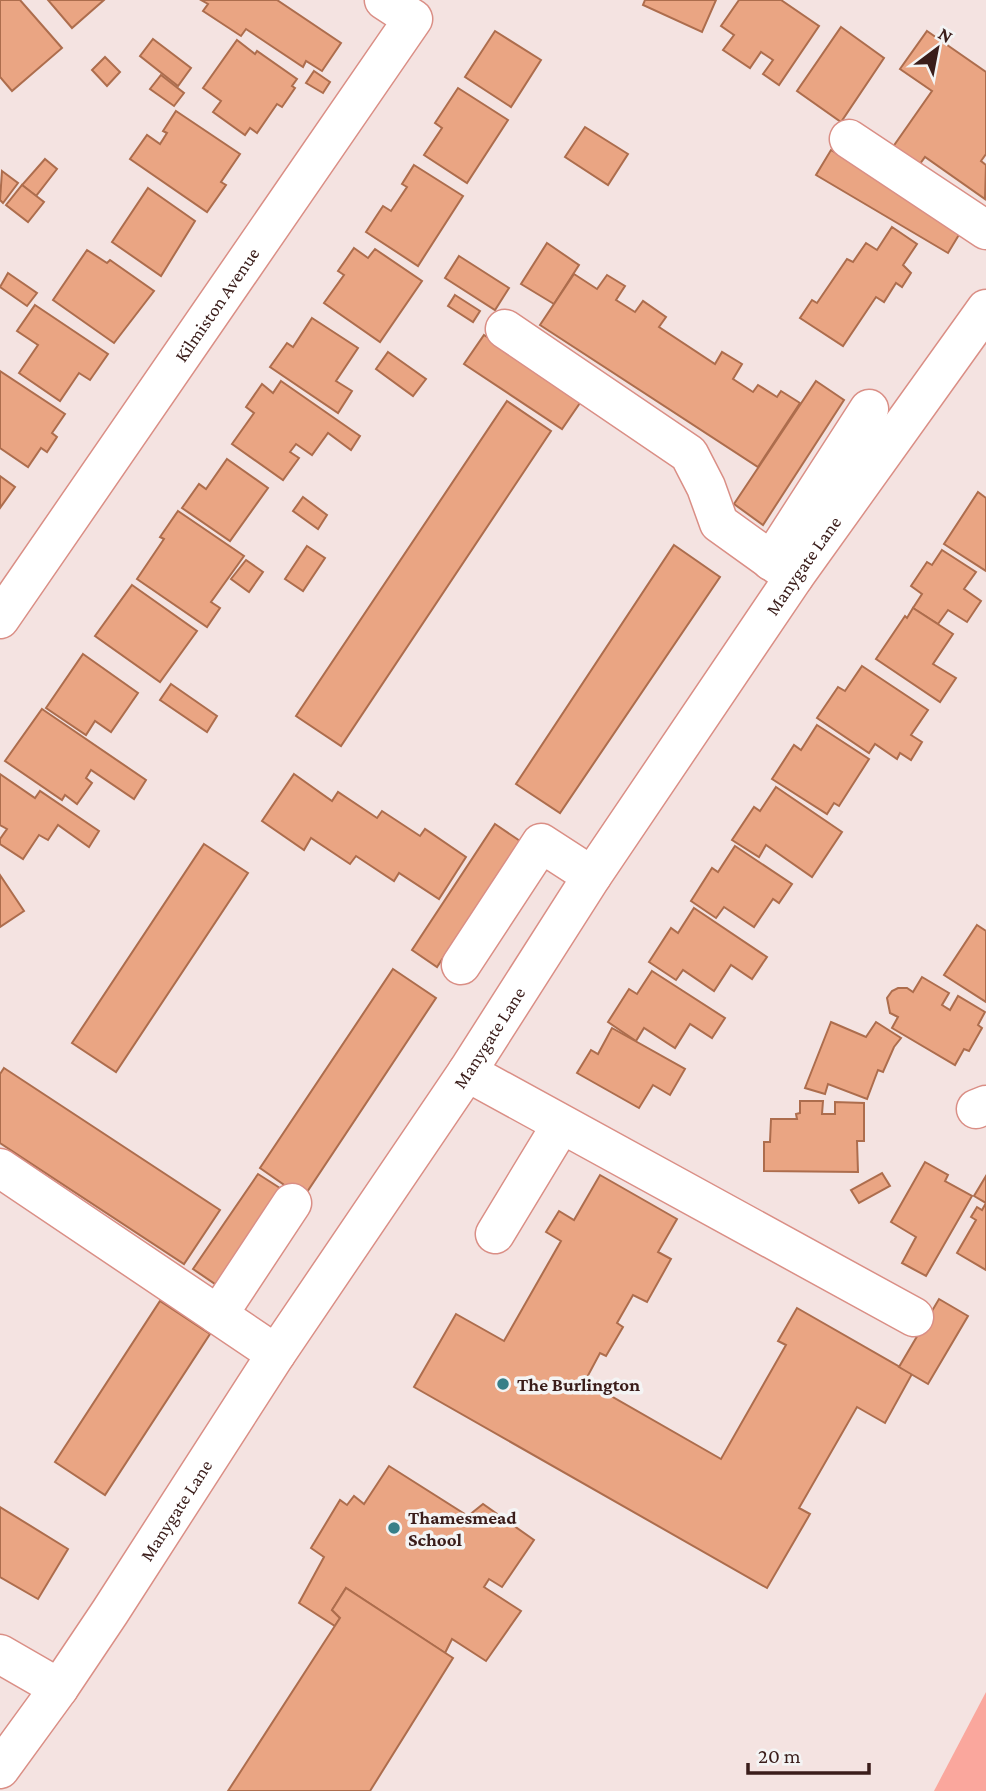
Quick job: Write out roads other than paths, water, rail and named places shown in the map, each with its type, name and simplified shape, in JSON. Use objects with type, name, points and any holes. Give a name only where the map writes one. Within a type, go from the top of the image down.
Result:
[{"type":"street","name":"Kilmiston Avenue","points":[[0,618],[413,19],[384,0]]},
{"type":"street","points":[[849,139],[986,230]]},
{"type":"street","points":[[505,329],[689,454],[706,487],[719,523],[783,569],[869,410]]},
{"type":"street","name":"Manygate Lane","points":[[0,1769],[59,1688],[276,1354],[467,1072],[783,569],[980,331]]},
{"type":"street","points":[[461,965],[541,843],[592,876]]},
{"type":"street","points":[[467,1072],[914,1317]]},
{"type":"street","points":[[495,1234],[561,1125]]},
{"type":"street","points":[[0,1168],[276,1354]]},
{"type":"street","points":[[218,1315],[292,1203]]},
{"type":"street","points":[[0,1654],[59,1688]]},
{"type":"place","name":"The Burlington","points":[[503,1384]]},
{"type":"place","name":"Thamesmead School","points":[[394,1528]]}]
